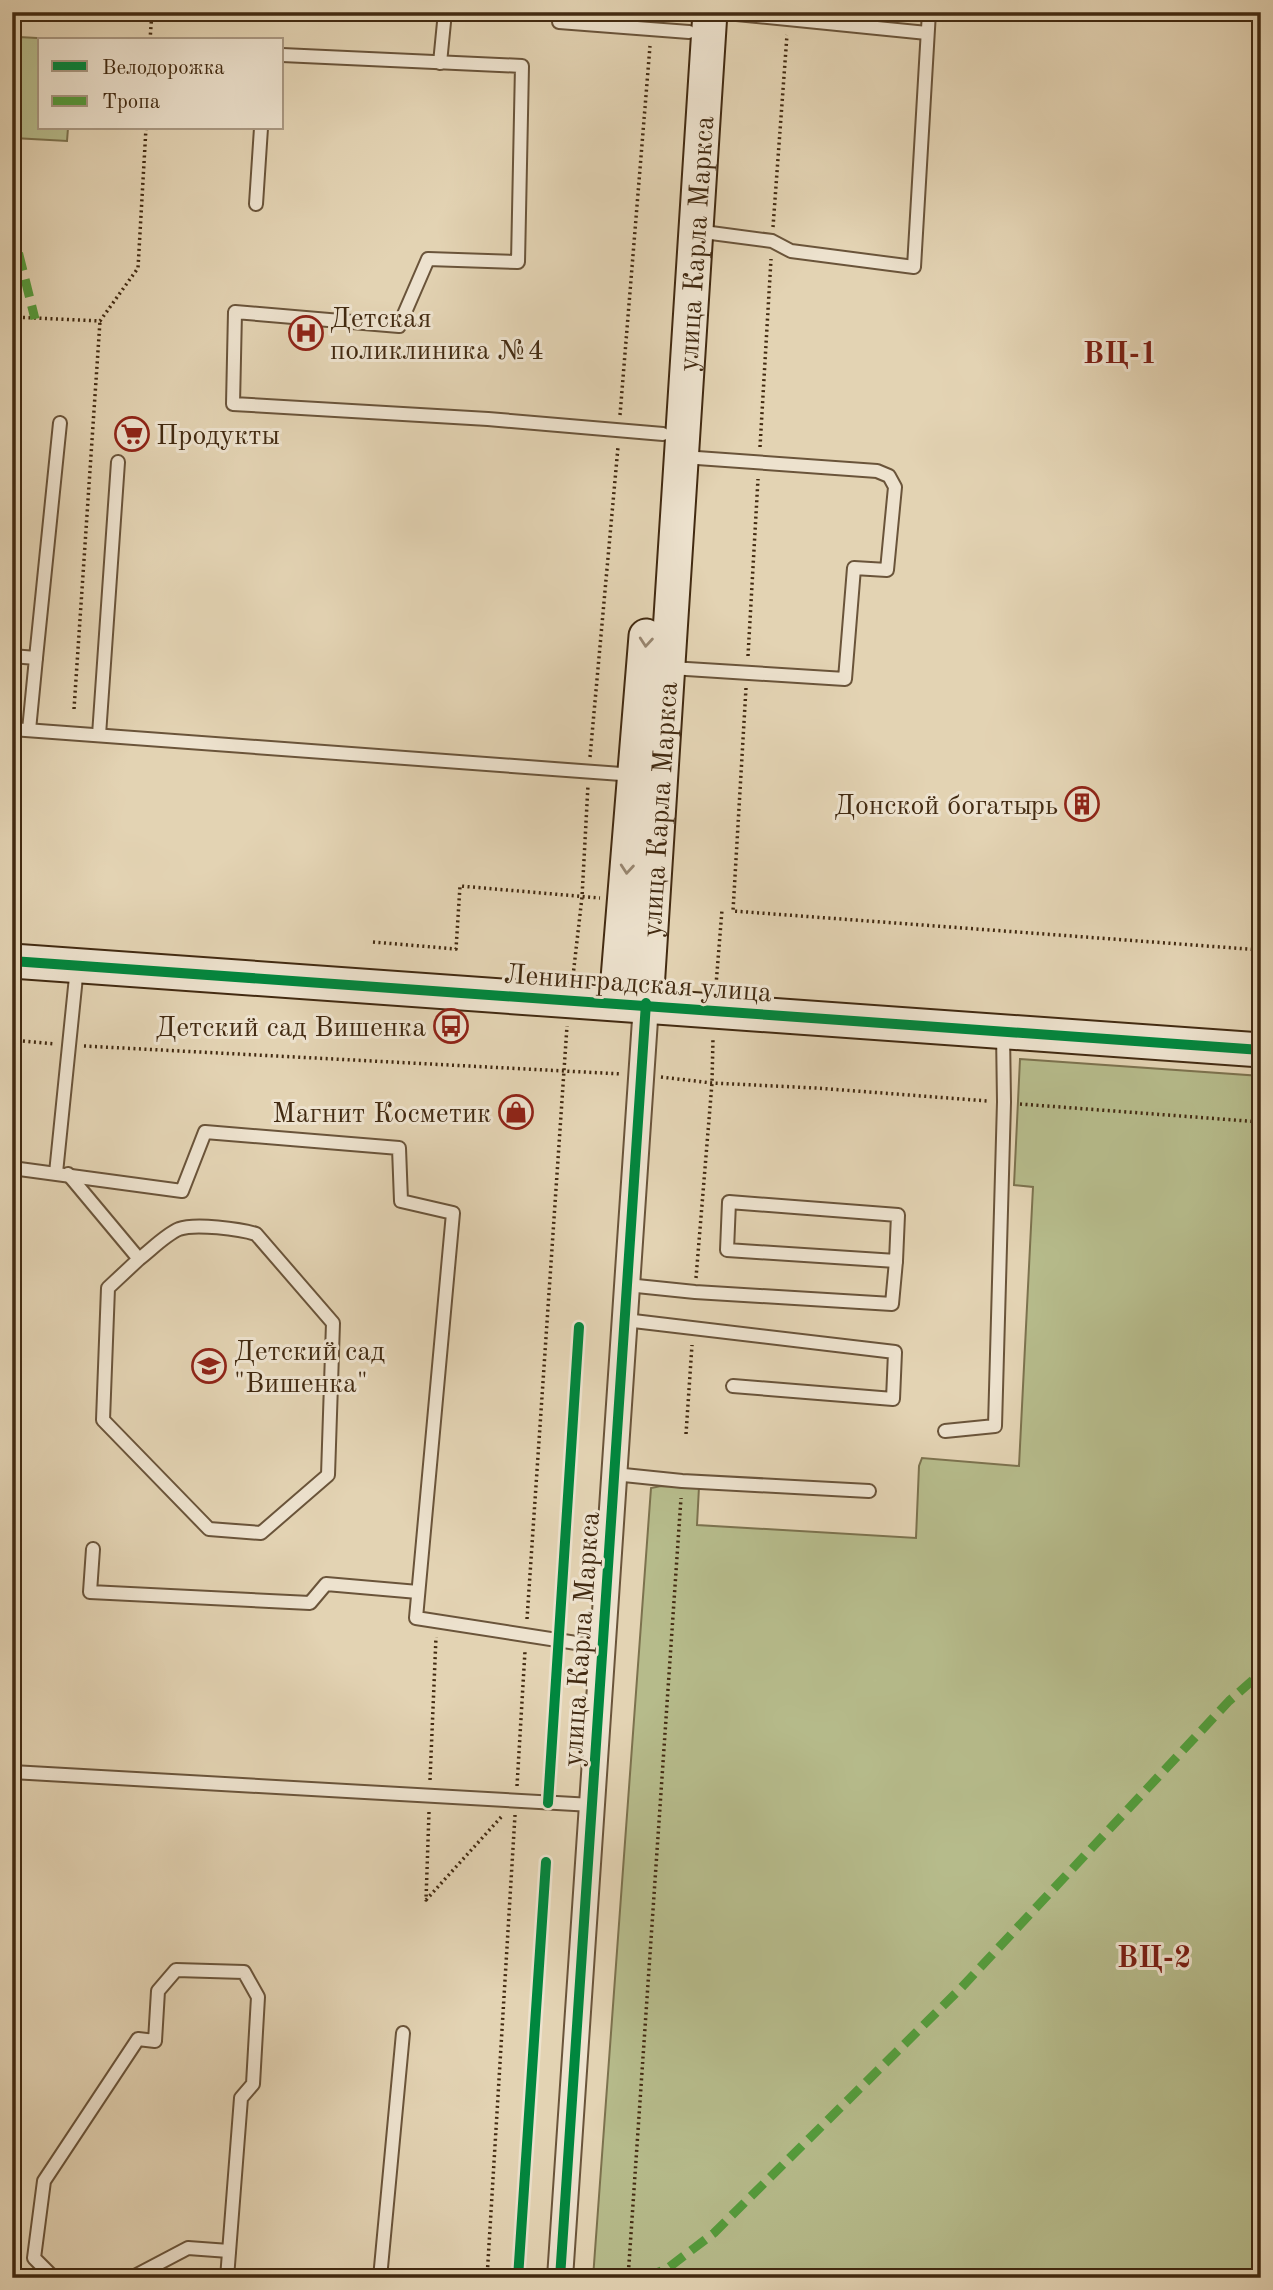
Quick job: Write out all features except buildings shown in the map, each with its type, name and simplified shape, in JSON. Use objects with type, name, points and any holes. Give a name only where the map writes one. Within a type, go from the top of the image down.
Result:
[{"type":"street","name":"улица Карла Маркса","points":[[559,2278],[627,1285],[631,1003],[625,900],[635,775],[695,232],[697,19]]},
{"type":"street","name":"улица Карла Маркса","points":[[631,1003],[667,668],[672,445],[697,19]]},
{"type":"street","name":"Ленинградская улица","points":[[12,961],[1261,1047]]},
{"type":"street","points":[[12,961],[570,999]]},
{"type":"street","points":[[714,1009],[1261,1047]]},
{"type":"lane","points":[[440,63],[445,12]]},
{"type":"lane","points":[[559,12],[559,22],[651,29],[697,19]]},
{"type":"lane","points":[[716,12],[927,33]]},
{"type":"lane","points":[[695,232],[772,241],[791,251],[914,267],[929,12]]},
{"type":"lane","points":[[284,55],[523,66],[518,262],[428,259],[399,326],[235,312],[233,404],[488,419],[619,431],[672,445],[877,471],[889,476],[895,487],[887,570],[855,568],[845,679],[667,668]]},
{"type":"lane","points":[[256,204],[261,130]]},
{"type":"lane","points":[[29,730],[60,423]]},
{"type":"lane","points":[[99,736],[118,462]]},
{"type":"lane","points":[[12,656],[36,658]]},
{"type":"lane","points":[[12,729],[635,775]]},
{"type":"lane","points":[[77,965],[62,1173],[139,1259]]},
{"type":"lane","points":[[945,1431],[995,1426],[1004,1102],[1003,1030]]},
{"type":"lane","points":[[12,1168],[182,1191],[205,1132],[399,1148],[401,1201],[453,1213],[416,1618],[602,1647]]},
{"type":"lane","points":[[627,1285],[695,1292],[892,1304],[896,1261],[898,1215],[729,1202],[727,1250],[896,1261]]},
{"type":"lane","points":[[190,1226],[256,1234],[333,1323],[328,1475],[261,1533],[209,1529],[103,1420],[108,1288],[139,1259],[177,1229],[190,1226]]},
{"type":"lane","points":[[625,1321],[895,1352],[893,1399],[733,1386]]},
{"type":"lane","points":[[614,1474],[682,1481],[869,1491]]},
{"type":"lane","points":[[93,1549],[90,1592],[310,1603],[326,1584],[418,1592]]},
{"type":"lane","points":[[12,1772],[592,1805]]},
{"type":"lane","points":[[54,2278],[34,2258],[44,2182],[138,2039],[155,2041],[158,1991],[176,1970],[244,1972],[258,1997],[253,2084],[241,2098],[227,2278]]},
{"type":"lane","points":[[380,2278],[403,2033]]},
{"type":"lane","points":[[131,2278],[188,2248],[229,2251]]},
{"type":"path","points":[[150,38],[152,12]]},
{"type":"path","points":[[487,2278],[562,1071],[582,897],[589,772],[651,29]]},
{"type":"path","points":[[74,709],[100,321],[138,268],[146,130]]},
{"type":"path","points":[[12,317],[100,321]]},
{"type":"path","points":[[373,942],[456,949],[460,886],[625,900]]},
{"type":"path","points":[[695,1292],[712,1083],[714,1009],[722,910]]},
{"type":"path","points":[[733,911],[1261,950]]},
{"type":"path","points":[[686,1434],[693,1329]]},
{"type":"path","points":[[628,2278],[682,1481]]},
{"type":"green space","points":[[19,37],[38,38],[38,130],[68,130],[67,141],[14,138]]},
{"type":"green space","points":[[1020,1059],[1261,1076],[1261,2278],[593,2278],[651,1488],[699,1487],[697,1525],[916,1538],[919,1466],[922,1458],[1019,1466],[1033,1187],[1014,1185]]},
{"type":"marked path","points":[[12,227],[35,319]]},
{"type":"marked path","points":[[645,2278],[668,2268],[714,2233],[961,1988],[1229,1701],[1261,1673]]},
{"type":"cycle path","points":[[12,961],[1261,1050]]},
{"type":"cycle path","points":[[560,2278],[646,1003]]},
{"type":"cycle path","points":[[548,1803],[579,1327]]},
{"type":"cycle path","points":[[518,2278],[546,1862]]},
{"type":"place","name":"Детская поликлиника №4","points":[[306,333]]},
{"type":"place","name":"Продукты","points":[[132,434]]},
{"type":"place","name":"Донской богатырь","points":[[1082,804]]},
{"type":"place","name":"Детский сад Вишенка","points":[[451,1026]]},
{"type":"place","name":"Магнит Косметик","points":[[516,1112]]},
{"type":"place","name":"Детский сад \"Вишенка\"","points":[[209,1366]]},
{"type":"district","name":"ВЦ-1","points":[[1120,353]]},
{"type":"district","name":"ВЦ-2","points":[[1154,1957]]}]
